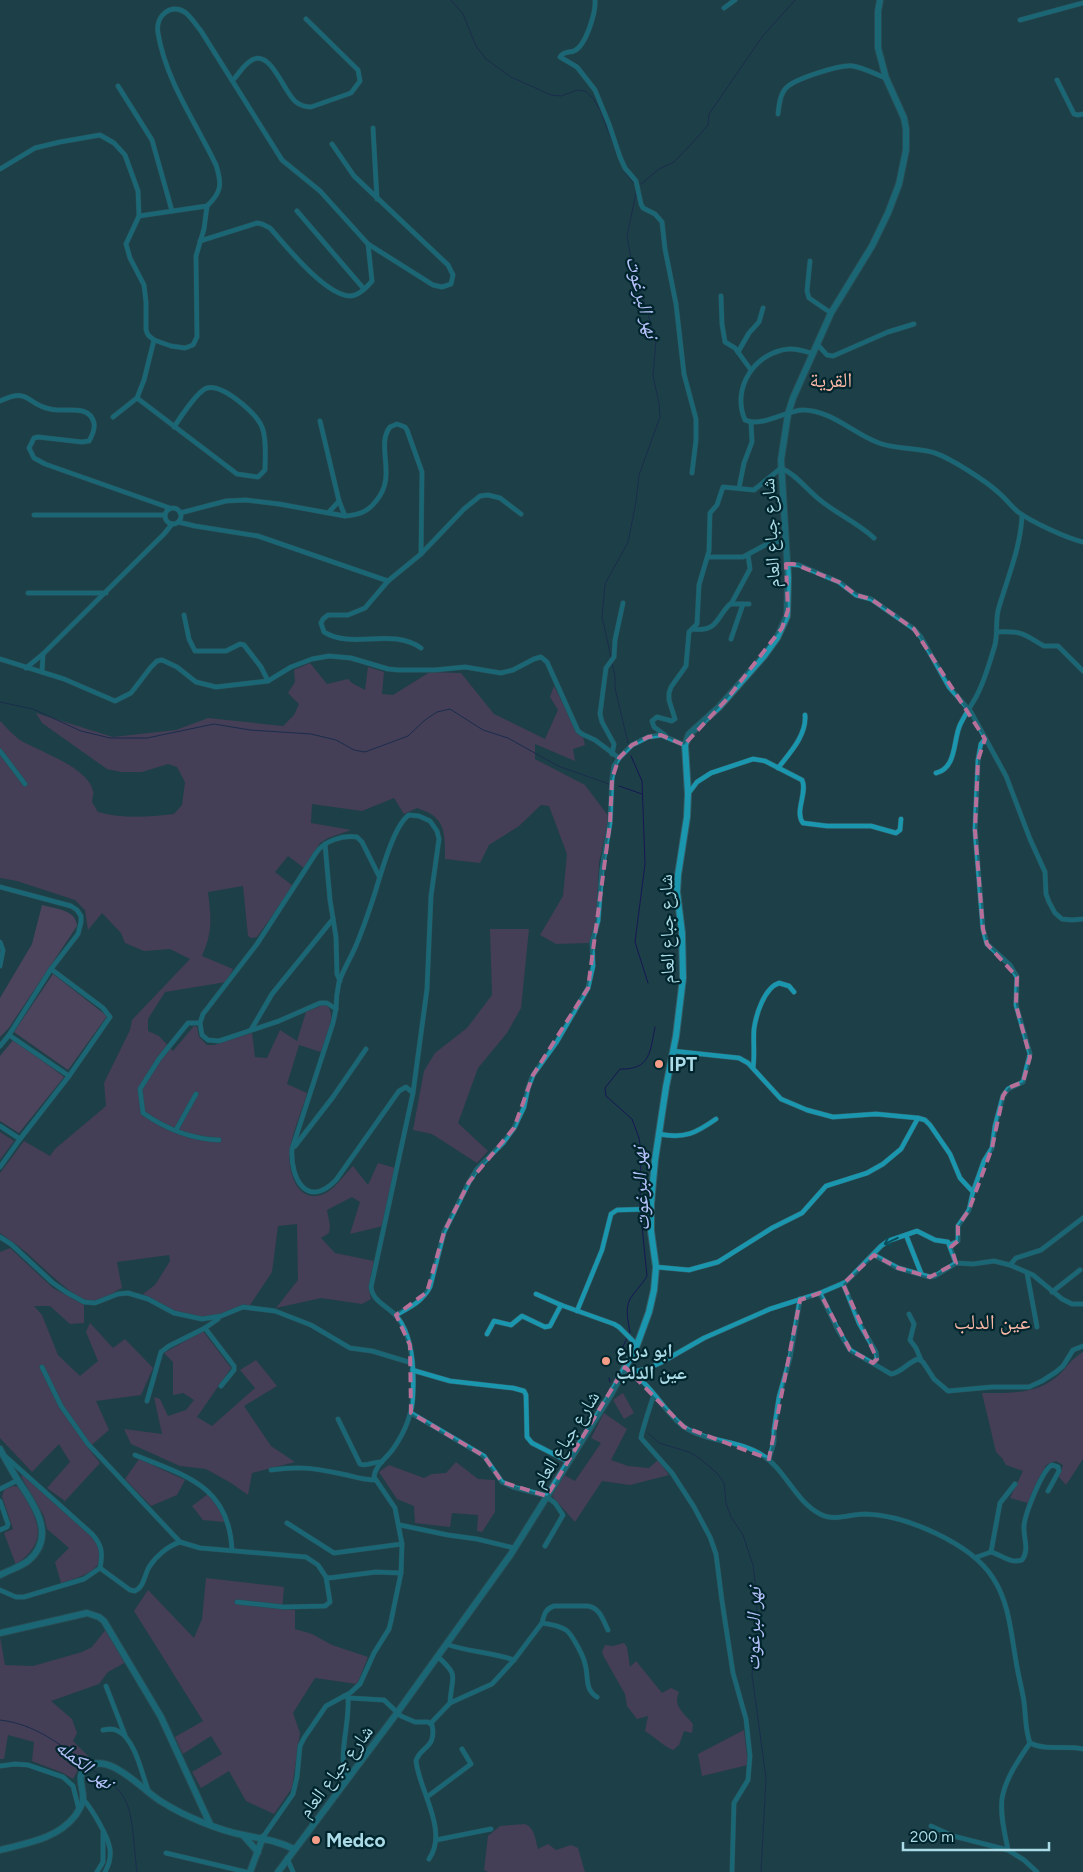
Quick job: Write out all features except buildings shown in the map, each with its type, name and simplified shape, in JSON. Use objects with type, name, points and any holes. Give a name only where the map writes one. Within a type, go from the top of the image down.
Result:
[{"type":"main road","name":"شارع جباع العام","points":[[278,1872],[396,1713],[514,1548],[627,1371],[634,1343],[649,1312],[654,1290],[656,1267],[651,1231],[651,1208],[659,1134],[683,978],[678,881],[687,817],[688,794],[685,745],[690,734],[728,699],[754,668],[777,638],[786,622],[788,610],[781,468],[788,414],[812,354],[832,313],[872,246],[894,201],[904,166],[906,129],[900,107],[886,78],[878,48],[880,0]]},
{"type":"main road","points":[[0,1575],[28,1561],[39,1544],[41,1536],[41,1521],[38,1513],[2,1452]]},
{"type":"main road","points":[[0,1633],[87,1613],[100,1616],[161,1717],[210,1824]]},
{"type":"main road","points":[[0,1850],[49,1836],[65,1826],[79,1810],[84,1799],[81,1775],[87,1767],[98,1764],[110,1766],[148,1790],[163,1803],[210,1824],[243,1835],[264,1837],[294,1849]]},
{"type":"main road","points":[[243,1835],[258,1852]]},
{"type":"main road","points":[[250,1872],[264,1837]]},
{"type":"street","points":[[595,0],[596,8],[593,19],[583,40],[576,50],[562,54],[560,57],[578,67],[595,90],[620,157],[625,168],[636,181],[643,208],[655,214],[662,222],[665,249],[676,304],[684,374],[696,419],[696,440],[692,473]]},
{"type":"street","points":[[724,8],[735,0]]},
{"type":"street","points":[[1020,20],[1083,3]]},
{"type":"street","points":[[0,169],[35,148],[83,137],[100,136],[114,143],[125,155],[138,191],[138,216],[126,244],[130,258],[144,285],[146,330],[148,335],[154,340],[185,348],[193,346],[196,341],[196,256],[207,206],[218,194],[220,177],[206,144],[167,70],[157,25],[160,17],[169,10],[176,9],[186,14],[201,31],[282,160],[320,191],[368,244],[433,285],[446,287],[453,279],[448,265],[354,176],[332,144]]},
{"type":"street","points":[[233,80],[250,61],[257,58],[268,61],[293,99],[305,106],[311,107],[353,91],[360,81],[358,70],[306,19]]},
{"type":"street","points":[[778,114],[779,103],[785,88],[812,76],[847,66],[861,68],[886,78]]},
{"type":"street","points":[[1057,80],[1074,114],[1078,116],[1083,114]]},
{"type":"street","points":[[118,86],[152,140],[172,211]]},
{"type":"street","points":[[373,128],[377,199]]},
{"type":"street","points":[[138,216],[207,206]]},
{"type":"street","points":[[297,211],[364,288]]},
{"type":"street","points":[[200,241],[252,225],[262,224],[270,228],[310,272],[325,284],[347,296],[355,295],[372,281],[368,244]]},
{"type":"street","points":[[810,261],[807,291],[809,298],[832,313]]},
{"type":"street","points":[[721,296],[725,342],[738,352],[751,370]]},
{"type":"street","points":[[738,352],[752,329],[759,322],[763,308]]},
{"type":"street","points":[[817,344],[825,353],[833,356],[888,332],[914,324]]},
{"type":"street","points":[[113,417],[137,398],[144,380],[154,340]]},
{"type":"street","points":[[812,354],[794,349],[782,350],[768,356],[751,370],[743,383],[742,402],[746,421],[751,422],[802,410],[816,412],[886,445],[936,453],[996,490],[1022,514],[1065,536],[1083,542]]},
{"type":"street","points":[[137,398],[174,427],[237,474],[253,477],[263,473],[265,462],[262,428],[255,416],[234,397],[214,388],[206,388],[199,394],[174,427]]},
{"type":"street","points":[[0,401],[23,395],[45,408],[53,410],[83,410],[88,412],[92,416],[94,427],[91,438],[88,441],[34,438],[29,448],[34,458],[45,464],[176,509],[180,513]]},
{"type":"street","points":[[791,403],[802,410]]},
{"type":"street","points":[[320,421],[339,501],[345,516]]},
{"type":"street","points":[[740,488],[743,467],[752,442],[751,422]]},
{"type":"street","points":[[180,513],[226,501],[246,500],[345,516],[366,511],[379,498],[387,478],[386,432],[393,424],[401,425],[407,430],[422,472],[421,554]]},
{"type":"street","points":[[668,738],[654,727],[652,721],[658,717],[674,720],[669,692],[686,666],[689,632],[697,624],[699,585],[708,557],[710,513],[717,505],[723,487],[756,489],[781,468],[792,473],[825,504],[863,528],[874,538]]},
{"type":"street","points":[[421,648],[408,640],[400,638],[353,639],[328,634],[322,629],[321,623],[325,617],[348,615],[365,608],[388,581],[421,554],[464,509],[480,496],[488,495],[500,498],[521,514]]},
{"type":"street","points":[[329,512],[339,501]]},
{"type":"street","points":[[165,515],[170,508]]},
{"type":"street","points":[[178,522],[180,513]]},
{"type":"street","points":[[936,773],[943,770],[952,758],[959,727],[982,684],[997,632],[996,615],[1017,546],[1022,514]]},
{"type":"street","points":[[34,516],[165,515]]},
{"type":"street","points":[[165,515],[167,521],[172,524]]},
{"type":"street","points":[[26,668],[44,654],[106,593],[172,524],[178,522],[258,536],[388,581]]},
{"type":"street","points":[[708,557],[737,558],[748,555],[767,544],[785,540]]},
{"type":"street","points":[[692,629],[706,630],[713,627],[731,604],[750,569],[748,555]]},
{"type":"street","points":[[786,564],[799,565],[839,582],[856,596],[871,599],[914,629],[926,644],[950,687],[968,709],[1010,785],[1030,839],[1044,868],[1046,894],[1055,913],[1062,919],[1083,919]]},
{"type":"street","points":[[28,593],[106,593]]},
{"type":"street","points":[[612,754],[614,744],[602,722],[600,714],[607,666],[613,659],[614,642],[623,603]]},
{"type":"street","points":[[731,604],[750,604]]},
{"type":"street","points":[[730,640],[743,604]]},
{"type":"street","points":[[184,615],[189,639],[195,651],[226,651],[242,644],[259,665],[268,681]]},
{"type":"street","points":[[997,632],[1018,632],[1044,646],[1058,646],[1083,671]]},
{"type":"street","points":[[42,672],[44,654]]},
{"type":"street","points":[[0,659],[42,672],[115,701],[132,693],[151,667],[157,661],[162,660],[176,667],[196,682],[209,687],[254,684],[268,681],[296,664],[329,656],[350,658],[399,670],[435,670],[465,667],[501,673],[519,668],[536,658],[543,658],[548,664],[578,731],[598,742],[618,758]]},
{"type":"street","points":[[778,768],[803,731],[805,715]]},
{"type":"street","points":[[396,1315],[414,1305],[430,1287],[444,1232],[469,1182],[477,1169],[503,1143],[514,1128],[522,1112],[528,1088],[536,1071],[556,1042],[588,988],[592,973],[592,942],[598,921],[602,869],[610,823],[612,779],[614,766],[618,758],[632,744],[658,735],[685,745]]},
{"type":"street","points":[[950,1245],[958,1241],[958,1226],[969,1210],[984,1160],[992,1148],[995,1126],[1003,1096],[1008,1088],[1023,1082],[1030,1054],[1016,1008],[1015,992],[1017,977],[1010,965],[987,944],[983,929],[975,830],[978,760],[981,744],[985,739]]},
{"type":"street","points":[[0,751],[25,784]]},
{"type":"street","points":[[688,794],[697,782],[710,773],[753,759],[765,761],[800,777],[804,787],[800,817],[803,822],[827,826],[871,826],[896,833],[901,828],[901,819]]},
{"type":"street","points":[[264,1837],[293,1794],[297,1777],[300,1746],[304,1738],[326,1706],[346,1697],[360,1684],[374,1653],[389,1629],[401,1572],[402,1544],[396,1508],[375,1480],[375,1470],[395,1447],[411,1412],[413,1391],[412,1363],[410,1345],[406,1333],[396,1315],[376,1300],[371,1287],[413,1093],[427,989],[431,896],[439,845],[438,834],[430,822],[422,817],[412,815],[402,820],[379,876],[354,952],[340,980],[336,996],[334,1022],[292,1149],[292,1164],[297,1180],[308,1190],[317,1192],[333,1183],[398,1091],[406,1087],[413,1093]]},
{"type":"street","points":[[336,1008],[327,1003],[320,1003],[279,1021],[214,1042],[203,1037],[200,1024],[207,1006],[257,944],[318,849],[343,837],[357,837],[362,842],[379,876]]},
{"type":"street","points":[[325,844],[336,937],[337,974],[340,980]]},
{"type":"street","points":[[0,887],[71,906],[77,910],[82,922],[78,934],[51,969],[0,1046]]},
{"type":"street","points":[[251,1030],[272,994],[333,919]]},
{"type":"street","points":[[0,942],[3,950],[0,966]]},
{"type":"street","points":[[0,1167],[109,1021],[110,1017],[103,1008],[51,969]]},
{"type":"street","points":[[753,1068],[756,1056],[754,1029],[758,1012],[767,994],[774,986],[780,983],[789,986],[794,992]]},
{"type":"street","points":[[258,1018],[261,1026]]},
{"type":"street","points":[[200,1024],[188,1023],[159,1059],[140,1089],[143,1113],[159,1124],[199,1140],[219,1140]]},
{"type":"street","points":[[9,1034],[69,1076]]},
{"type":"street","points":[[292,1149],[333,1097],[366,1049]]},
{"type":"street","points":[[673,1051],[734,1056],[745,1060],[778,1097],[807,1110],[833,1117],[876,1114],[925,1120],[950,1154],[960,1178],[973,1192]]},
{"type":"street","points":[[176,1130],[196,1094]]},
{"type":"street","points":[[656,1267],[688,1270],[718,1262],[772,1228],[802,1213],[826,1186],[866,1173],[883,1164],[901,1149],[918,1118]]},
{"type":"street","points":[[659,1134],[675,1136],[692,1134],[716,1119]]},
{"type":"street","points":[[0,1126],[20,1139]]},
{"type":"street","points":[[577,1311],[602,1250],[611,1214],[617,1210],[651,1208]]},
{"type":"street","points":[[1010,1265],[1016,1258],[1041,1250],[1083,1218]]},
{"type":"street","points":[[627,1371],[646,1369],[731,1325],[842,1284],[874,1255],[881,1246],[888,1241],[913,1232],[921,1232],[930,1238],[945,1241],[950,1245],[956,1263]]},
{"type":"street","points":[[906,1235],[921,1273]]},
{"type":"street","points":[[0,1237],[53,1283],[84,1302],[95,1303],[118,1294],[128,1293],[148,1299],[174,1313],[208,1319],[243,1307],[275,1310],[311,1325],[350,1348],[372,1351],[412,1363]]},
{"type":"street","points":[[874,1255],[898,1268],[930,1276],[935,1276],[956,1263],[973,1264],[994,1261],[1010,1265],[1039,1278],[1052,1292],[1068,1302],[1083,1304]]},
{"type":"street","points":[[1052,1292],[1080,1270]]},
{"type":"street","points":[[1027,1273],[1037,1327]]},
{"type":"street","points":[[842,1284],[859,1323],[876,1352],[877,1360],[873,1363]]},
{"type":"street","points":[[820,1293],[838,1330],[850,1350],[856,1355],[886,1372],[894,1374],[915,1360],[921,1360]]},
{"type":"street","points":[[536,1294],[577,1311],[608,1321],[619,1327],[634,1343]]},
{"type":"street","points":[[769,1459],[774,1442],[779,1398],[790,1358],[800,1299]]},
{"type":"street","points":[[487,1334],[494,1321],[510,1325],[521,1316],[545,1327],[550,1326],[561,1305]]},
{"type":"street","points":[[909,1314],[914,1324],[910,1340],[934,1379],[948,1391],[1029,1386],[1042,1381],[1056,1372],[1063,1366],[1073,1350],[1083,1346]]},
{"type":"street","points":[[147,1401],[161,1352],[204,1328],[221,1316]]},
{"type":"street","points":[[204,1328],[234,1366],[234,1370],[221,1386]]},
{"type":"street","points":[[42,1367],[62,1406],[88,1444],[180,1542],[200,1548],[306,1557],[318,1565],[326,1577],[330,1598],[330,1602],[325,1606],[284,1607],[237,1602]]},
{"type":"street","points":[[412,1370],[450,1381],[524,1391],[526,1395],[527,1437],[532,1443],[569,1462]]},
{"type":"street","points":[[627,1371],[654,1395],[684,1427],[739,1445],[760,1453],[769,1459],[803,1500],[819,1514],[832,1518],[862,1514],[882,1515],[901,1520],[956,1543],[977,1558],[993,1578],[1004,1601],[1024,1703],[1026,1730],[1030,1743],[1036,1746],[1070,1746],[1083,1749]]},
{"type":"street","points":[[654,1395],[641,1431],[641,1438],[676,1478],[710,1537],[719,1569],[733,1673],[746,1719],[750,1771],[748,1780],[734,1803],[732,1872]]},
{"type":"street","points":[[411,1412],[484,1456],[502,1482],[512,1487],[547,1496],[555,1502],[563,1515],[545,1546]]},
{"type":"street","points":[[338,1419],[360,1464],[366,1465],[377,1461],[382,1462]]},
{"type":"street","points":[[0,1590],[16,1597],[24,1597],[84,1579],[100,1568],[102,1551],[99,1542],[2,1452]]},
{"type":"street","points":[[135,1455],[195,1481],[210,1494],[226,1517],[231,1534],[232,1550]]},
{"type":"street","points":[[977,1558],[991,1552],[1013,1561],[1022,1560],[1026,1547],[1024,1526],[1026,1518],[1036,1490],[1048,1467],[1052,1465],[1058,1467],[1059,1471],[1048,1491]]},
{"type":"street","points":[[271,1470],[301,1466],[360,1479],[375,1480]]},
{"type":"street","points":[[0,1489],[18,1480]]},
{"type":"street","points":[[991,1552],[1000,1503],[1015,1484]]},
{"type":"street","points":[[0,1501],[8,1524],[0,1530]]},
{"type":"street","points":[[287,1523],[334,1553],[402,1544]]},
{"type":"street","points":[[400,1525],[477,1539],[514,1548]]},
{"type":"street","points":[[100,1568],[130,1590],[135,1591],[142,1584],[147,1571],[156,1558],[180,1542]]},
{"type":"street","points":[[326,1577],[334,1578],[376,1572],[401,1572]]},
{"type":"street","points":[[431,1723],[450,1703],[492,1684],[514,1660],[542,1623],[547,1609],[554,1606],[593,1607],[599,1612],[608,1630]]},
{"type":"street","points":[[542,1623],[562,1628],[568,1632],[585,1663],[588,1688],[597,1697]]},
{"type":"street","points":[[446,1644],[514,1660]]},
{"type":"street","points":[[437,1656],[455,1676],[450,1703]]},
{"type":"street","points":[[106,1686],[148,1790]]},
{"type":"street","points":[[346,1697],[384,1700],[396,1713],[415,1722],[431,1723]]},
{"type":"street","points":[[346,1697],[348,1719],[342,1767],[347,1780]]},
{"type":"street","points":[[429,1859],[436,1840],[427,1797],[416,1761],[418,1754],[430,1745],[433,1728],[431,1723]]},
{"type":"street","points":[[103,1730],[113,1729],[126,1736]]},
{"type":"street","points":[[1008,1850],[1002,1815],[1002,1799],[1006,1785],[1030,1743]]},
{"type":"street","points":[[427,1797],[471,1764],[462,1749]]},
{"type":"street","points":[[0,1771],[7,1765]]},
{"type":"street","points":[[0,1766],[28,1765],[63,1777],[72,1786],[79,1810]]},
{"type":"street","points":[[84,1799],[93,1811],[108,1840],[110,1849],[105,1872]]},
{"type":"street","points":[[931,1826],[954,1836],[1008,1850],[1024,1860],[1037,1872]]},
{"type":"street","points":[[436,1840],[492,1829]]},
{"type":"street","points":[[97,1872],[103,1862],[103,1833]]},
{"type":"street","points":[[166,1854],[246,1872]]},
{"type":"street","points":[[287,1858],[293,1872]]},
{"type":"highlighted area","points":[[786,564],[794,564],[839,582],[856,595],[871,599],[914,629],[985,739],[978,760],[975,830],[983,929],[987,944],[1017,977],[1016,1005],[1030,1057],[1023,1082],[1008,1088],[1003,1096],[992,1148],[969,1210],[958,1226],[958,1241],[951,1247],[956,1263],[930,1277],[898,1268],[874,1255],[843,1284],[877,1359],[873,1363],[850,1350],[820,1293],[800,1300],[769,1459],[684,1427],[625,1367],[547,1496],[502,1482],[484,1456],[411,1413],[410,1345],[396,1315],[427,1292],[444,1232],[469,1182],[514,1128],[533,1075],[588,988],[610,823],[612,779],[619,758],[632,745],[648,737],[661,735],[684,745],[727,699],[782,628],[788,610]]},
{"type":"shaded area","points":[[310,663],[327,684],[348,679],[365,690],[368,667],[384,672],[382,694],[393,695],[430,672],[461,673],[494,714],[545,739],[558,710],[550,697],[554,686],[576,729],[583,737],[585,745],[573,749],[575,761],[535,744],[535,759],[585,785],[609,817],[599,863],[596,924],[589,943],[556,944],[540,935],[563,896],[567,854],[549,806],[541,805],[519,826],[489,845],[480,863],[445,859],[444,833],[439,821],[434,816],[417,808],[404,814],[394,798],[362,811],[312,804],[311,823],[351,830],[328,838],[320,843],[304,868],[288,856],[275,872],[293,886],[257,937],[251,938],[248,936],[243,886],[208,892],[210,932],[202,956],[233,969],[226,982],[165,992],[148,1019],[148,1031],[159,1036],[173,1051],[194,1026],[197,1027],[199,1037],[207,1045],[214,1045],[252,1033],[255,1057],[267,1058],[280,1030],[297,1041],[306,1012],[325,1004],[329,1008],[331,1013],[330,1026],[321,1052],[299,1045],[287,1084],[307,1093],[291,1142],[290,1165],[299,1189],[305,1194],[312,1196],[321,1195],[330,1190],[353,1166],[368,1185],[378,1163],[395,1168],[383,1226],[350,1234],[360,1202],[352,1197],[327,1210],[330,1226],[329,1233],[321,1238],[335,1253],[374,1261],[369,1285],[371,1299],[362,1304],[321,1298],[276,1308],[298,1280],[297,1224],[278,1226],[272,1272],[250,1305],[210,1316],[190,1315],[161,1304],[143,1294],[155,1285],[170,1261],[169,1255],[117,1262],[122,1288],[98,1300],[90,1301],[83,1299],[65,1287],[22,1249],[0,1233],[0,1173],[24,1141],[50,1156],[55,1149],[106,1106],[104,1083],[130,1030],[132,1020],[190,959],[170,949],[144,951],[125,943],[121,933],[102,913],[88,930],[85,910],[75,900],[17,881],[0,878],[0,721],[20,740],[82,774],[89,782],[93,791],[92,802],[98,812],[146,817],[174,814],[182,805],[185,782],[177,767],[168,764],[142,772],[121,772],[107,769],[42,723],[36,713],[113,737],[176,730],[208,718],[283,726],[294,715],[299,704],[288,693],[295,682],[294,670]]},
{"type":"shaded area","points":[[42,905],[69,913],[76,920],[77,926],[8,1029],[0,1037],[0,998],[32,944]]},
{"type":"shaded area","points":[[490,929],[529,929],[521,1008],[507,1033],[478,1068],[458,1123],[488,1151],[477,1163],[432,1134],[413,1130],[424,1071],[435,1053],[467,1028],[492,995]]},
{"type":"shaded area","points":[[53,974],[107,1016],[68,1070],[14,1032]]},
{"type":"shaded area","points":[[14,1039],[64,1077],[19,1133],[0,1121],[0,1056]]},
{"type":"shaded area","points":[[0,1132],[14,1141],[0,1160]]},
{"type":"shaded area","points":[[10,1248],[53,1288],[84,1305],[84,1323],[70,1324],[50,1306],[34,1306],[42,1315],[58,1355],[80,1376],[98,1361],[86,1332],[90,1323],[113,1348],[125,1339],[153,1368],[141,1395],[96,1401],[109,1430],[88,1448],[100,1463],[65,1501],[47,1488],[70,1462],[59,1444],[32,1472],[0,1438],[0,1252]]},
{"type":"shaded area","points":[[203,1331],[231,1368],[197,1417],[212,1426],[255,1388],[240,1370],[256,1360],[277,1386],[244,1406],[271,1446],[295,1462],[252,1473],[248,1495],[206,1469],[180,1466],[131,1444],[124,1429],[162,1434],[154,1397],[160,1399],[168,1416],[186,1410],[194,1400],[183,1393],[173,1395],[173,1362],[164,1353]]},
{"type":"shaded area","points":[[1083,1352],[1083,1459],[1066,1485],[1059,1477],[1063,1465],[1056,1461],[1046,1465],[1028,1503],[1010,1498],[1023,1471],[1006,1465],[996,1452],[982,1393],[1023,1391],[1042,1386],[1060,1374]]},
{"type":"shaded area","points":[[623,1393],[634,1413],[624,1419],[613,1400]]},
{"type":"shaded area","points":[[604,1413],[627,1429],[611,1460],[628,1466],[649,1468],[658,1460],[669,1475],[630,1485],[602,1481],[575,1522],[552,1496],[564,1475],[575,1481],[601,1443],[591,1438]]},
{"type":"shaded area","points":[[139,1459],[185,1480],[177,1495],[151,1506],[125,1479]]},
{"type":"shaded area","points":[[456,1462],[478,1479],[495,1480],[495,1512],[482,1532],[477,1531],[478,1515],[452,1513],[450,1527],[415,1523],[414,1506],[397,1499],[379,1472],[389,1465],[424,1478],[432,1474],[446,1473]]},
{"type":"shaded area","points":[[23,1474],[93,1538],[99,1548],[100,1557],[98,1564],[87,1574],[61,1583],[55,1562],[69,1548],[47,1529],[44,1516],[21,1476]]},
{"type":"shaded area","points":[[14,1486],[19,1487],[23,1491],[33,1513],[38,1531],[34,1547],[16,1565],[4,1533],[13,1529],[2,1496],[5,1489]]},
{"type":"shaded area","points":[[208,1494],[219,1508],[225,1522],[203,1520],[192,1506]]},
{"type":"shaded area","points":[[206,1578],[284,1587],[282,1610],[295,1610],[295,1629],[312,1634],[332,1645],[368,1657],[357,1684],[315,1678],[293,1713],[300,1733],[292,1788],[274,1814],[246,1801],[229,1771],[201,1788],[192,1772],[222,1754],[211,1736],[183,1754],[175,1737],[203,1721],[134,1611],[148,1590],[194,1638],[202,1619]]},
{"type":"shaded area","points":[[107,1628],[126,1662],[108,1672],[99,1684],[51,1701],[72,1719],[77,1733],[73,1741],[92,1760],[80,1766],[73,1779],[32,1761],[34,1742],[8,1735],[4,1759],[0,1759],[0,1637],[5,1665],[33,1666],[82,1652],[92,1647]]},
{"type":"shaded area","points":[[624,1643],[627,1647],[630,1667],[636,1661],[662,1693],[671,1688],[679,1692],[677,1697],[678,1706],[693,1724],[692,1733],[684,1731],[679,1745],[673,1750],[645,1731],[648,1716],[637,1719],[627,1706],[625,1694],[604,1657],[602,1652],[605,1645],[613,1646]]},
{"type":"shaded area","points":[[744,1730],[748,1765],[702,1776],[698,1754]]},
{"type":"shaded area","points":[[525,1824],[533,1831],[538,1849],[548,1844],[556,1850],[571,1845],[578,1848],[585,1872],[488,1872],[484,1870],[488,1836],[500,1826]]},
{"type":"waterway","name":"نهر البرغوت","points":[[451,0],[463,14],[476,46],[486,59],[511,77],[551,95],[561,96],[577,90],[585,91],[593,98],[600,110],[622,166]]},
{"type":"waterway","points":[[641,184],[659,169],[674,162],[708,125],[709,114],[762,37],[795,0]]},
{"type":"waterway","name":"نهر البرغوت","points":[[611,657],[602,617],[605,584],[628,542],[639,475],[660,417],[653,376],[656,340],[631,259],[627,236],[636,193],[635,185],[625,172]]},
{"type":"waterway","name":"نهر البرغوت","points":[[612,664],[615,675],[615,688],[628,743]]},
{"type":"waterway","points":[[0,702],[33,709],[81,731],[110,738],[147,738],[214,724],[250,730],[311,734],[336,740],[354,750],[365,752],[408,736],[437,712],[450,709],[483,730],[508,738],[558,766],[609,784]]},
{"type":"waterway","name":"نهر البرغوت","points":[[631,756],[642,781],[645,864],[635,942],[648,983]]},
{"type":"waterway","points":[[619,786],[642,794]]},
{"type":"waterway","name":"نهر البرغوت","points":[[628,1335],[630,1332],[627,1315],[628,1303],[647,1276],[640,1206],[641,1151],[639,1138],[632,1119],[606,1096],[605,1088],[620,1069],[638,1066],[643,1062],[650,1051],[655,1027]]},
{"type":"waterway","name":"نهر البرغوت","points":[[620,1353],[627,1338]]},
{"type":"waterway","name":"نهر البرغوت","points":[[609,1378],[610,1382]]},
{"type":"waterway","name":"نهر البرغوت","points":[[648,1433],[659,1443],[689,1452],[717,1473],[724,1483],[726,1503],[731,1517],[743,1535],[753,1565],[757,1598],[756,1638],[752,1675],[766,1778],[761,1872]]},
{"type":"waterway","name":"نهر الكمله","points":[[0,1720],[13,1722],[36,1730],[87,1765]]},
{"type":"waterway","name":"نهر الكمله","points":[[92,1769],[118,1790],[127,1805],[132,1823],[137,1872]]},
{"type":"place","name":"IPT","points":[[659,1064]]},
{"type":"place","name":"ابو دراع عين الدلب","points":[[606,1361]]},
{"type":"place","name":"Medco","points":[[316,1840]]},
{"type":"district","name":"القرية","points":[[831,380]]},
{"type":"district","name":"عين الدلب","points":[[992,1322]]}]
